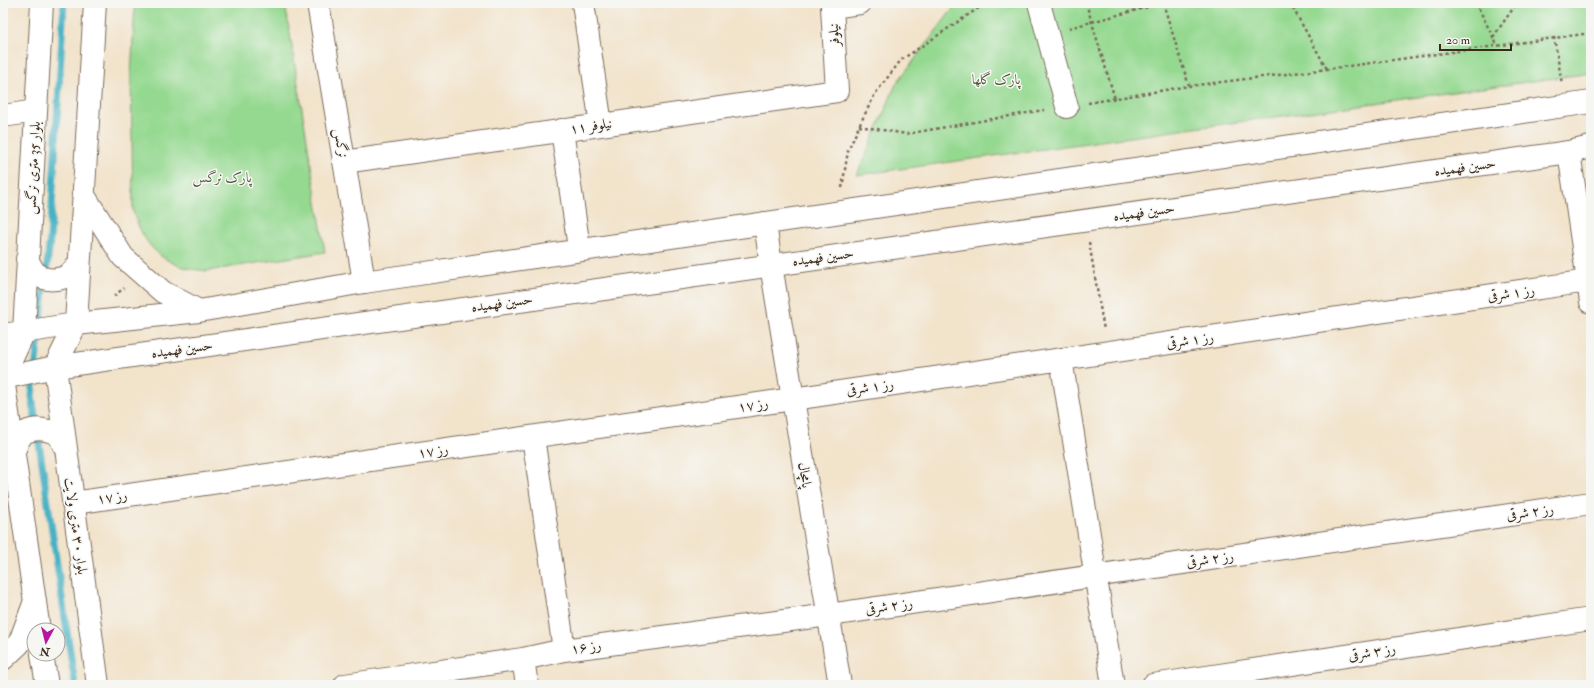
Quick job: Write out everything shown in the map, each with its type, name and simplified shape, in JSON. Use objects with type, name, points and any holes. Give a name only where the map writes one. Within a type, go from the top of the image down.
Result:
[{"type":"street","name":"بلوار 35 متری نرگس","points":[[13,334],[27,259],[42,3]]},
{"type":"street","points":[[55,367],[76,324],[95,3]]},
{"type":"street","name":"نرگس","points":[[318,3],[364,282]]},
{"type":"street","points":[[582,3],[601,125]]},
{"type":"street","name":"نیلوفر","points":[[837,91],[832,7],[860,3]]},
{"type":"street","points":[[1039,3],[1067,106]]},
{"type":"street","name":"نیلوفر ۱۱","points":[[344,162],[837,91]]},
{"type":"street","points":[[38,622],[18,478],[8,456],[3,378],[13,334],[76,324],[199,311],[364,282],[1591,102]]},
{"type":"street","points":[[3,116],[36,111]]},
{"type":"street","points":[[562,130],[578,241]]},
{"type":"street","name":"حسین فهمیده","points":[[3,378],[55,367],[1591,148]]},
{"type":"street","points":[[1569,152],[1589,292]]},
{"type":"street","points":[[83,194],[123,257],[163,292],[199,311]]},
{"type":"street","name":"پامچال","points":[[765,223],[840,685]]},
{"type":"street","points":[[27,259],[35,272],[42,278],[51,279],[62,278],[71,273],[79,263]]},
{"type":"street","name":"رز ۱ شرقی","points":[[793,399],[1108,352],[1589,292]]},
{"type":"street","points":[[1061,359],[1113,685]]},
{"type":"street","name":"بلوار ۳۰ متری ولایت","points":[[55,367],[72,502],[98,685]]},
{"type":"street","name":"رز ۱۷","points":[[72,502],[793,399]]},
{"type":"street","points":[[8,456],[20,437],[26,432],[35,430],[50,430],[58,434],[66,449]]},
{"type":"street","points":[[533,437],[564,650]]},
{"type":"street","name":"رز ۲ شرقی","points":[[828,615],[1591,503]]},
{"type":"street","points":[[3,659],[19,644],[35,601]]},
{"type":"street","name":"رز ۱۶","points":[[345,685],[523,659],[564,650],[828,615]]},
{"type":"street","name":"رز ۳ شرقی","points":[[1153,685],[1181,683],[1591,619]]},
{"type":"street","points":[[523,659],[527,685]]},
{"type":"street","points":[[43,662],[47,685]]},
{"type":"path","points":[[842,190],[848,150],[875,94],[901,60],[986,3]]},
{"type":"path","points":[[1086,3],[1115,98]]},
{"type":"path","points":[[1048,33],[1163,3],[1189,86]]},
{"type":"path","points":[[1290,3],[1327,69]]},
{"type":"path","points":[[1476,3],[1497,45]]},
{"type":"path","points":[[1493,37],[1517,3]]},
{"type":"path","points":[[859,126],[906,134],[1189,86],[1591,33]]},
{"type":"path","points":[[1554,38],[1563,84]]},
{"type":"path","points":[[1085,220],[1108,352]]},
{"type":"green space","name":"پارک نرگس","points":[[135,3],[285,3],[325,252],[207,271],[180,266],[169,261],[151,246],[138,225],[133,211],[131,75]]},
{"type":"green space","name":"پارک گلها","points":[[957,3],[1591,3],[1591,73],[857,175],[896,84]]},
{"type":"waterway","points":[[64,3],[50,239],[32,396],[75,685]]}]
